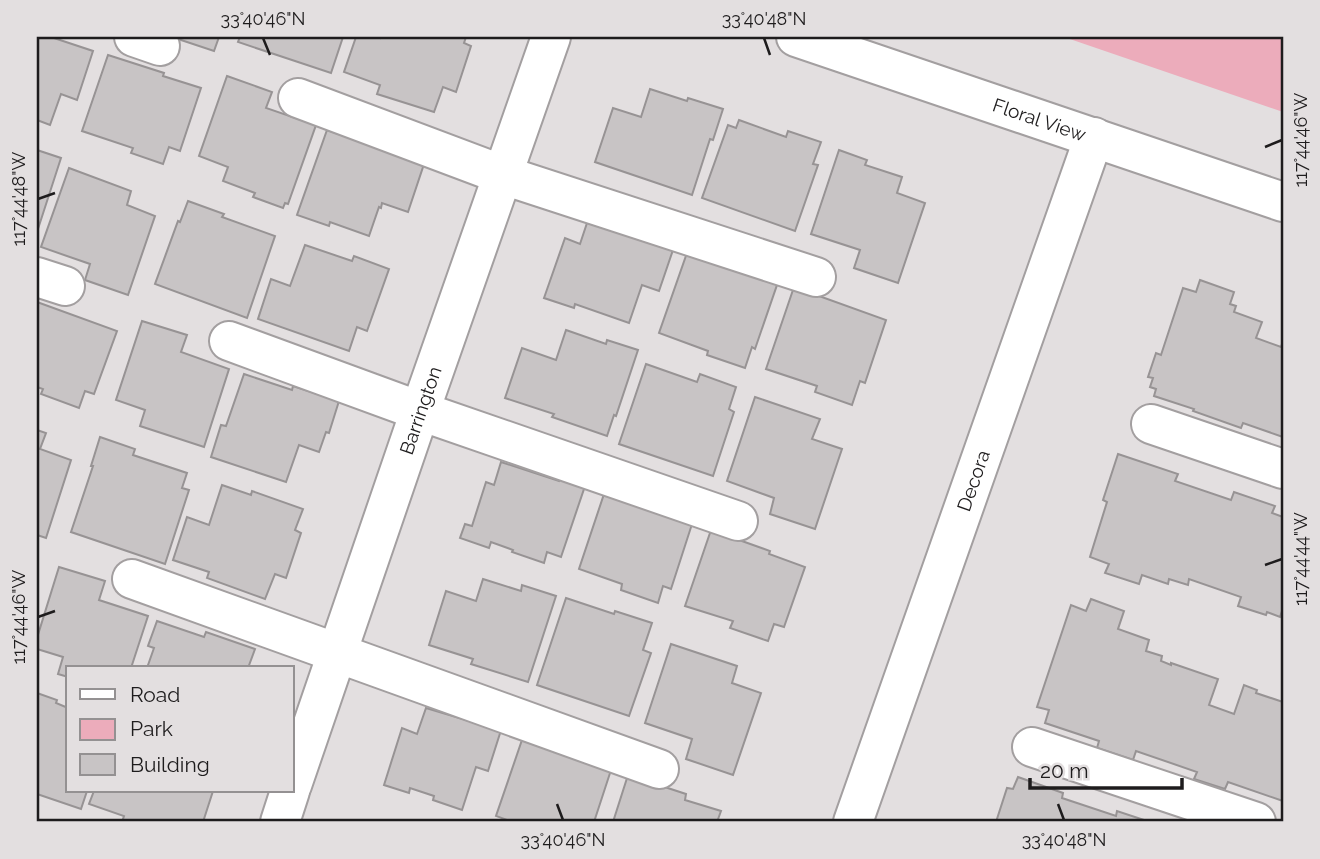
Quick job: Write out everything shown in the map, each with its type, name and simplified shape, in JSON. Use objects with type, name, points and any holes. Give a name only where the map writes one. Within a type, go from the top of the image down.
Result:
[{"type":"street","name":"Barrington","points":[[294,779],[551,37]]},
{"type":"street","name":"Floral View","points":[[796,37],[1283,202]]},
{"type":"street","points":[[298,98],[503,175],[816,277]]},
{"type":"street","name":"Decora","points":[[853,822],[1094,137]]},
{"type":"street","points":[[229,341],[420,411],[738,521]]},
{"type":"street","points":[[1151,424],[1283,469]]},
{"type":"street","points":[[132,579],[659,769]]},
{"type":"street","points":[[1032,747],[1256,822]]},
{"type":"street","points":[[280,822],[290,792]]},
{"type":"green space","points":[[1064,37],[1283,37],[1283,112]]},
{"type":"building","points":[[37,37],[51,37],[93,51],[77,100],[61,94],[50,125],[37,120]]},
{"type":"building","points":[[172,37],[219,37],[214,51]]},
{"type":"building","points":[[240,37],[343,37],[331,73],[238,42]]},
{"type":"building","points":[[356,37],[466,37],[464,43],[471,46],[456,92],[443,87],[434,112],[377,94],[380,85],[344,72]]},
{"type":"building","points":[[108,55],[201,88],[180,151],[169,147],[163,164],[131,153],[133,148],[82,131]]},
{"type":"building","points":[[227,76],[272,92],[266,108],[316,125],[288,204],[285,203],[283,208],[253,197],[255,193],[223,181],[228,167],[199,156]]},
{"type":"building","points":[[650,89],[723,109],[692,195],[595,162],[613,108],[641,117]]},
{"type":"building","points":[[739,120],[786,137],[788,131],[821,142],[813,164],[818,165],[795,231],[702,198],[728,125],[736,128]]},
{"type":"building","points":[[327,130],[424,164],[408,212],[382,203],[369,236],[330,222],[329,226],[297,215]]},
{"type":"building","points":[[37,150],[61,158],[37,232]]},
{"type":"building","points":[[839,150],[867,160],[865,165],[902,177],[897,193],[925,203],[898,283],[854,268],[860,250],[811,234]]},
{"type":"building","points":[[69,168],[131,191],[127,205],[155,216],[128,295],[85,280],[90,264],[41,247]]},
{"type":"building","points":[[188,201],[224,214],[222,217],[275,236],[247,318],[155,284]]},
{"type":"building","points":[[589,217],[674,247],[659,291],[642,285],[629,323],[575,304],[574,308],[544,298],[565,238],[580,244]]},
{"type":"building","points":[[305,245],[352,261],[354,256],[389,269],[367,331],[357,327],[349,351],[258,319],[271,279],[290,286]]},
{"type":"building","points":[[688,250],[778,282],[755,349],[752,347],[745,368],[707,355],[708,351],[659,333]]},
{"type":"building","points":[[1200,280],[1234,292],[1230,304],[1236,306],[1234,312],[1262,322],[1256,338],[1281,347],[1283,341],[1283,437],[1243,423],[1241,428],[1154,396],[1156,389],[1150,387],[1153,378],[1148,377],[1156,353],[1161,355],[1183,288],[1196,292]]},
{"type":"building","points":[[794,287],[886,320],[865,383],[860,381],[852,405],[815,392],[817,386],[766,369]]},
{"type":"building","points":[[37,302],[117,331],[94,394],[85,391],[79,408],[41,394],[43,389],[37,387]]},
{"type":"building","points":[[142,321],[187,335],[181,352],[229,369],[204,447],[140,426],[145,410],[116,400]]},
{"type":"building","points":[[566,330],[606,344],[607,340],[638,350],[607,436],[552,417],[554,414],[505,398],[522,348],[556,360]]},
{"type":"building","points":[[646,364],[697,382],[700,374],[736,387],[729,409],[734,412],[713,476],[619,444]]},
{"type":"building","points":[[244,374],[292,390],[293,386],[339,401],[329,433],[326,432],[319,452],[299,445],[286,482],[211,457],[221,425],[226,426]]},
{"type":"building","points":[[755,397],[820,419],[812,439],[842,449],[815,529],[770,514],[774,498],[727,481]]},
{"type":"building","points":[[37,430],[46,433],[40,449],[71,460],[46,538],[37,535]]},
{"type":"building","points":[[100,437],[135,449],[133,455],[187,473],[182,488],[189,490],[165,564],[71,532]]},
{"type":"building","points":[[1118,454],[1178,474],[1175,481],[1231,500],[1234,492],[1275,506],[1272,513],[1283,517],[1283,608],[1280,617],[1238,606],[1241,597],[1189,579],[1188,585],[1169,579],[1168,584],[1142,575],[1139,584],[1105,573],[1109,564],[1090,557],[1107,502],[1103,500]]},
{"type":"building","points":[[501,462],[559,481],[561,474],[586,483],[561,557],[547,552],[544,563],[491,542],[489,548],[460,538],[465,524],[472,526],[486,482],[494,485]]},
{"type":"building","points":[[222,485],[251,495],[252,491],[303,509],[295,530],[301,533],[286,578],[275,574],[265,599],[207,578],[209,572],[173,560],[187,517],[209,525]]},
{"type":"building","points":[[605,491],[693,521],[671,589],[663,586],[658,603],[621,590],[622,584],[579,569]]},
{"type":"building","points":[[711,530],[805,567],[784,627],[774,624],[768,641],[730,628],[733,621],[685,606]]},
{"type":"building","points":[[59,567],[105,581],[99,600],[148,616],[132,666],[66,666],[66,676],[58,674],[63,657],[37,649],[37,638]]},
{"type":"building","points":[[483,579],[521,591],[522,585],[556,596],[528,682],[471,664],[473,659],[429,645],[446,591],[476,601]]},
{"type":"building","points":[[566,598],[652,623],[643,650],[651,653],[629,716],[537,685]]},
{"type":"building","points":[[1091,599],[1124,611],[1118,629],[1149,640],[1146,651],[1162,656],[1161,661],[1218,679],[1209,705],[1234,714],[1244,685],[1257,690],[1256,693],[1283,702],[1283,801],[1228,782],[1225,789],[1194,779],[1197,772],[1136,751],[1133,760],[1097,748],[1099,741],[1045,723],[1049,710],[1037,707],[1071,605],[1086,611]]},
{"type":"building","points":[[157,621],[204,637],[206,632],[255,649],[249,666],[148,666],[154,648],[148,646]]},
{"type":"building","points":[[671,644],[737,666],[732,683],[761,693],[733,775],[686,759],[692,739],[645,723]]},
{"type":"building","points":[[37,693],[57,700],[56,703],[66,707],[66,792],[87,792],[81,809],[37,794]]},
{"type":"building","points":[[426,708],[476,723],[503,724],[488,771],[476,767],[462,810],[410,788],[409,793],[384,785],[402,728],[417,734]]},
{"type":"building","points":[[523,737],[612,767],[594,822],[513,822],[496,816]]},
{"type":"building","points":[[628,775],[686,794],[685,800],[721,811],[717,822],[613,822]]},
{"type":"building","points":[[1018,777],[1063,793],[1062,798],[1116,816],[1117,811],[1150,822],[996,822],[1007,788],[1013,789]]},
{"type":"building","points":[[94,792],[213,792],[203,822],[122,822],[124,816],[89,804]]}]
